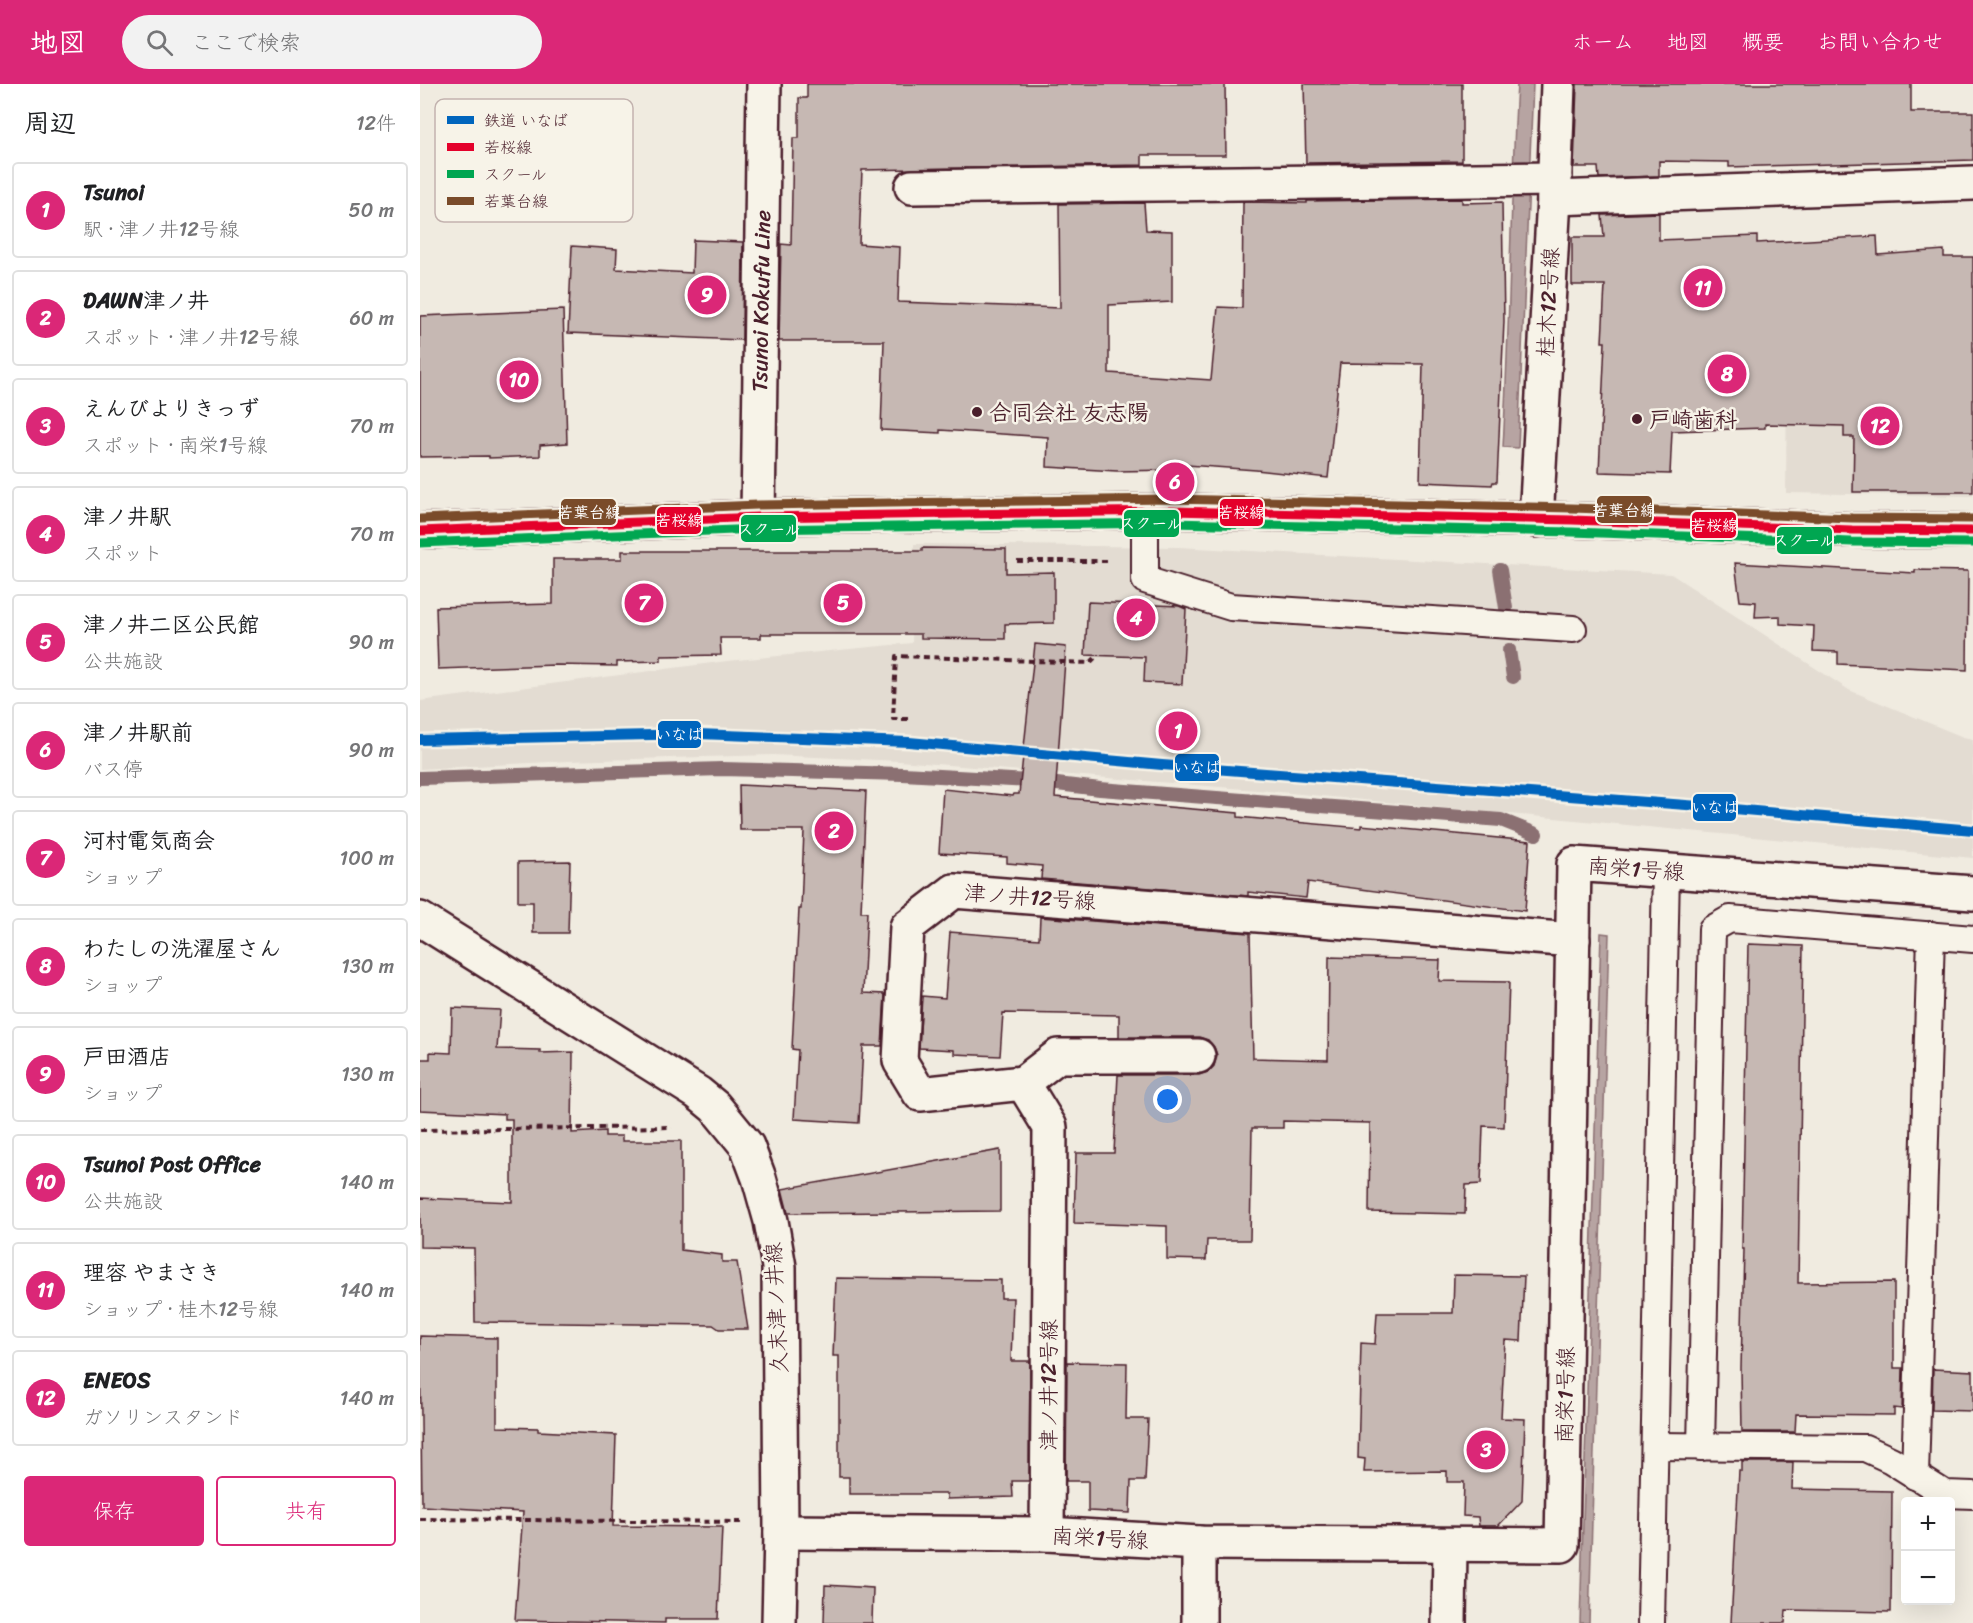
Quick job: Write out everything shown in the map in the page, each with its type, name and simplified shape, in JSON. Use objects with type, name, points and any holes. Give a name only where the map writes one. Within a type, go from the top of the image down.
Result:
[{"type":"street","name":"Tsunoi Kokufu Line","points":[[758,517],[765,84]]},
{"type":"street","name":"桂木12号線","points":[[1536,520],[1558,84]]},
{"type":"street","points":[[912,187],[1554,189],[1973,183]]},
{"type":"street","points":[[420,531],[758,517],[1145,512],[1973,531]]},
{"type":"street","name":"南栄1号線","points":[[781,1527],[1047,1534],[1199,1544],[1562,1545],[1574,864],[1973,893]]},
{"type":"street","name":"津ノ井12号線","points":[[1047,1534],[1050,1127],[1023,1083],[920,1094],[900,1060],[907,927],[954,891],[1573,940]]},
{"type":"street","name":"久末津ノ井線","points":[[420,919],[698,1093],[715,1107],[747,1146],[771,1221],[779,1267],[781,1527],[779,1623]]},
{"type":"street","points":[[1023,1083],[1058,1056],[1198,1056]]},
{"type":"street","points":[[1199,1544],[1199,1623]]},
{"type":"street","points":[[1449,1623],[1450,1545]]},
{"type":"lane","points":[[1145,512],[1145,580],[1231,607],[1573,629]]},
{"type":"lane","points":[[1651,1623],[1666,871]]},
{"type":"lane","points":[[1701,1447],[1712,929],[1730,919],[1973,939]]},
{"type":"lane","points":[[1915,1476],[1931,935]]},
{"type":"lane","points":[[1655,1446],[1865,1448],[1891,1460],[1945,1494],[1973,1495]]},
{"type":"path","points":[[1017,561],[1145,560]]},
{"type":"path","points":[[908,720],[893,719],[896,656],[1090,663],[1098,655]]},
{"type":"path","points":[[420,1130],[730,1125]]},
{"type":"path","points":[[420,1519],[781,1527]]},
{"type":"shaded area","points":[[1517,84],[1533,84],[1518,448],[1503,447]]},
{"type":"shaded area","points":[[1787,356],[1973,358],[1973,496],[1786,493]]},
{"type":"shaded area","points":[[914,544],[1178,547],[1671,574],[1849,690],[1963,737],[1973,739],[1973,858],[1269,791],[899,761],[773,755],[568,761],[420,769],[420,701],[727,661],[912,643]]},
{"type":"shaded area","points":[[1601,933],[1609,934],[1589,1623],[1580,1623]]},
{"type":"building","points":[[807,84],[1225,84],[1226,155],[1142,155],[1142,165],[862,170],[859,244],[900,247],[898,302],[1060,308],[1059,204],[1144,203],[1146,230],[1172,231],[1172,302],[1109,305],[1109,373],[1211,380],[1218,307],[1242,308],[1243,202],[1307,203],[1307,201],[1462,199],[1462,203],[1502,202],[1504,321],[1497,482],[1493,482],[1492,485],[1420,482],[1423,364],[1340,363],[1328,478],[1173,464],[1173,470],[1117,471],[1047,467],[1048,437],[940,430],[940,433],[881,430],[884,341],[779,341],[781,244],[791,245],[793,138],[799,138],[799,98],[807,98]]},
{"type":"building","points":[[1304,84],[1462,84],[1462,161],[1306,163]]},
{"type":"building","points":[[1577,84],[1911,84],[1911,112],[1973,112],[1973,160],[1729,167],[1729,162],[1659,161],[1659,176],[1599,178],[1598,167],[1574,167]]},
{"type":"building","points":[[1659,213],[1659,240],[1757,236],[1757,243],[1877,236],[1878,255],[1944,250],[1944,257],[1973,257],[1973,492],[1853,492],[1854,437],[1844,437],[1844,426],[1765,424],[1765,428],[1672,431],[1670,474],[1599,472],[1605,342],[1602,342],[1605,285],[1572,285],[1572,237],[1604,237],[1602,215]]},
{"type":"building","points":[[693,240],[743,242],[742,340],[568,333],[572,246],[617,249],[616,269],[692,273]]},
{"type":"building","points":[[563,310],[567,443],[540,445],[540,456],[420,457],[420,316]]},
{"type":"building","points":[[922,548],[1006,549],[1006,573],[1054,572],[1054,623],[1005,624],[1005,639],[921,638],[921,634],[761,634],[761,638],[720,638],[721,655],[661,656],[661,661],[617,662],[617,666],[556,665],[438,669],[436,607],[553,604],[553,559],[622,559],[622,551],[922,551]]},
{"type":"building","points":[[1735,563],[1915,573],[1915,570],[1968,571],[1967,670],[1838,664],[1838,652],[1813,651],[1814,626],[1780,624],[1780,616],[1755,617],[1756,602],[1740,601]]},
{"type":"building","points":[[1088,602],[1179,606],[1186,609],[1182,684],[1144,682],[1145,657],[1085,655]]},
{"type":"building","points":[[1035,644],[1066,647],[1055,797],[1238,813],[1238,817],[1361,828],[1361,825],[1530,841],[1525,911],[1308,882],[1306,898],[1248,892],[1248,896],[1041,879],[1042,866],[1007,863],[1007,857],[939,853],[943,789],[1013,796],[1019,794]]},
{"type":"building","points":[[739,785],[866,791],[861,912],[867,912],[863,993],[885,994],[882,1046],[863,1046],[859,1123],[794,1119],[798,1050],[792,1049],[804,830],[740,830]]},
{"type":"building","points":[[570,861],[568,933],[533,933],[533,902],[518,902],[518,862]]},
{"type":"building","points":[[1040,917],[1250,933],[1253,1058],[1328,1060],[1329,957],[1440,960],[1439,981],[1509,982],[1504,1127],[1483,1126],[1481,1184],[1466,1185],[1465,1214],[1369,1212],[1370,1123],[1283,1121],[1283,1128],[1252,1128],[1250,1240],[1207,1240],[1206,1260],[1167,1259],[1167,1226],[1074,1223],[1076,1153],[1114,1153],[1118,1075],[1199,1075],[1208,1072],[1214,1066],[1217,1055],[1208,1040],[1199,1037],[1119,1037],[1119,1015],[1003,1013],[1000,1056],[954,1054],[954,1050],[919,1048],[922,996],[945,998],[950,932],[1039,939]]},
{"type":"building","points":[[1748,944],[1803,946],[1798,1283],[1894,1282],[1894,1368],[1903,1368],[1902,1409],[1894,1408],[1894,1415],[1796,1414],[1795,1432],[1742,1432],[1744,1249],[1742,1249]]},
{"type":"building","points":[[452,1008],[500,1010],[497,1049],[540,1050],[540,1053],[573,1052],[572,1133],[605,1131],[605,1136],[622,1136],[622,1141],[681,1141],[681,1250],[722,1255],[722,1262],[737,1262],[748,1329],[719,1329],[713,1325],[475,1322],[474,1248],[420,1247],[420,1198],[512,1202],[512,1119],[505,1119],[505,1114],[420,1110],[420,1059],[430,1059],[430,1052],[451,1053]]},
{"type":"building","points":[[1000,1150],[1000,1211],[788,1213],[782,1189]]},
{"type":"building","points":[[1454,1275],[1524,1276],[1521,1341],[1505,1340],[1501,1418],[1525,1419],[1522,1501],[1498,1526],[1479,1526],[1478,1517],[1463,1516],[1464,1482],[1447,1482],[1447,1471],[1364,1472],[1365,1459],[1358,1458],[1361,1343],[1375,1344],[1377,1313],[1453,1313]]},
{"type":"building","points":[[836,1278],[1001,1280],[1001,1298],[1013,1298],[1011,1361],[1030,1361],[1029,1481],[1012,1481],[1013,1497],[947,1499],[947,1494],[849,1494],[849,1477],[839,1477],[839,1356],[833,1356]]},
{"type":"building","points":[[420,1336],[497,1338],[497,1427],[616,1435],[613,1526],[722,1527],[718,1619],[665,1619],[665,1623],[515,1620],[523,1512],[422,1506]]},
{"type":"building","points":[[1067,1362],[1127,1363],[1126,1419],[1148,1419],[1145,1481],[1131,1481],[1130,1513],[1088,1511],[1088,1481],[1066,1481]]},
{"type":"building","points":[[1933,1369],[1973,1371],[1973,1411],[1932,1410]]},
{"type":"building","points":[[1742,1462],[1793,1462],[1792,1489],[1892,1491],[1891,1612],[1786,1610],[1785,1623],[1731,1623],[1739,1471],[1742,1471]]},
{"type":"building","points":[[825,1585],[873,1588],[872,1623],[824,1623]]},
{"type":"waterway","points":[[1500,570],[1506,608]]},
{"type":"waterway","points":[[1509,650],[1513,677]]},
{"type":"waterway","points":[[420,778],[722,769],[903,774],[1031,781],[1100,789],[1501,820],[1536,834]]},
{"type":"rail line","name":"いなば","points":[[420,740],[698,734],[909,742],[1162,765],[1699,806],[1973,830]]},
{"type":"transit line","name":"若葉台線","points":[[420,519],[758,505],[1171,499],[1572,508],[1852,518],[1973,519]]},
{"type":"transit line","name":"若桜線","points":[[420,531],[758,517],[1171,511],[1572,520],[1852,530],[1973,531]]},
{"type":"transit line","name":"スクール","points":[[420,543],[758,529],[1171,523],[1572,532],[1852,542],[1973,543]]},
{"type":"place","name":"理容 やまさき","points":[[1703,288]]},
{"type":"place","name":"戸田酒店","points":[[707,295]]},
{"type":"place","name":"わたしの洗濯屋さん","points":[[1727,374]]},
{"type":"place","name":"Tsunoi Post Office","points":[[519,380]]},
{"type":"place","name":"合同会社 友志陽","points":[[977,412]]},
{"type":"place","name":"戸崎歯科","points":[[1637,419]]},
{"type":"place","name":"ENEOS","points":[[1880,426]]},
{"type":"place","name":"津ノ井駅前","points":[[1175,482]]},
{"type":"place","name":"河村電気商会","points":[[644,603]]},
{"type":"place","name":"津ノ井二区公民館","points":[[843,603]]},
{"type":"place","name":"津ノ井駅","points":[[1136,618]]},
{"type":"place","name":"Tsunoi","points":[[1178,731]]},
{"type":"place","name":"DAWN津ノ井","points":[[834,831]]},
{"type":"place","name":"えんびよりきっず","points":[[1486,1450]]}]
